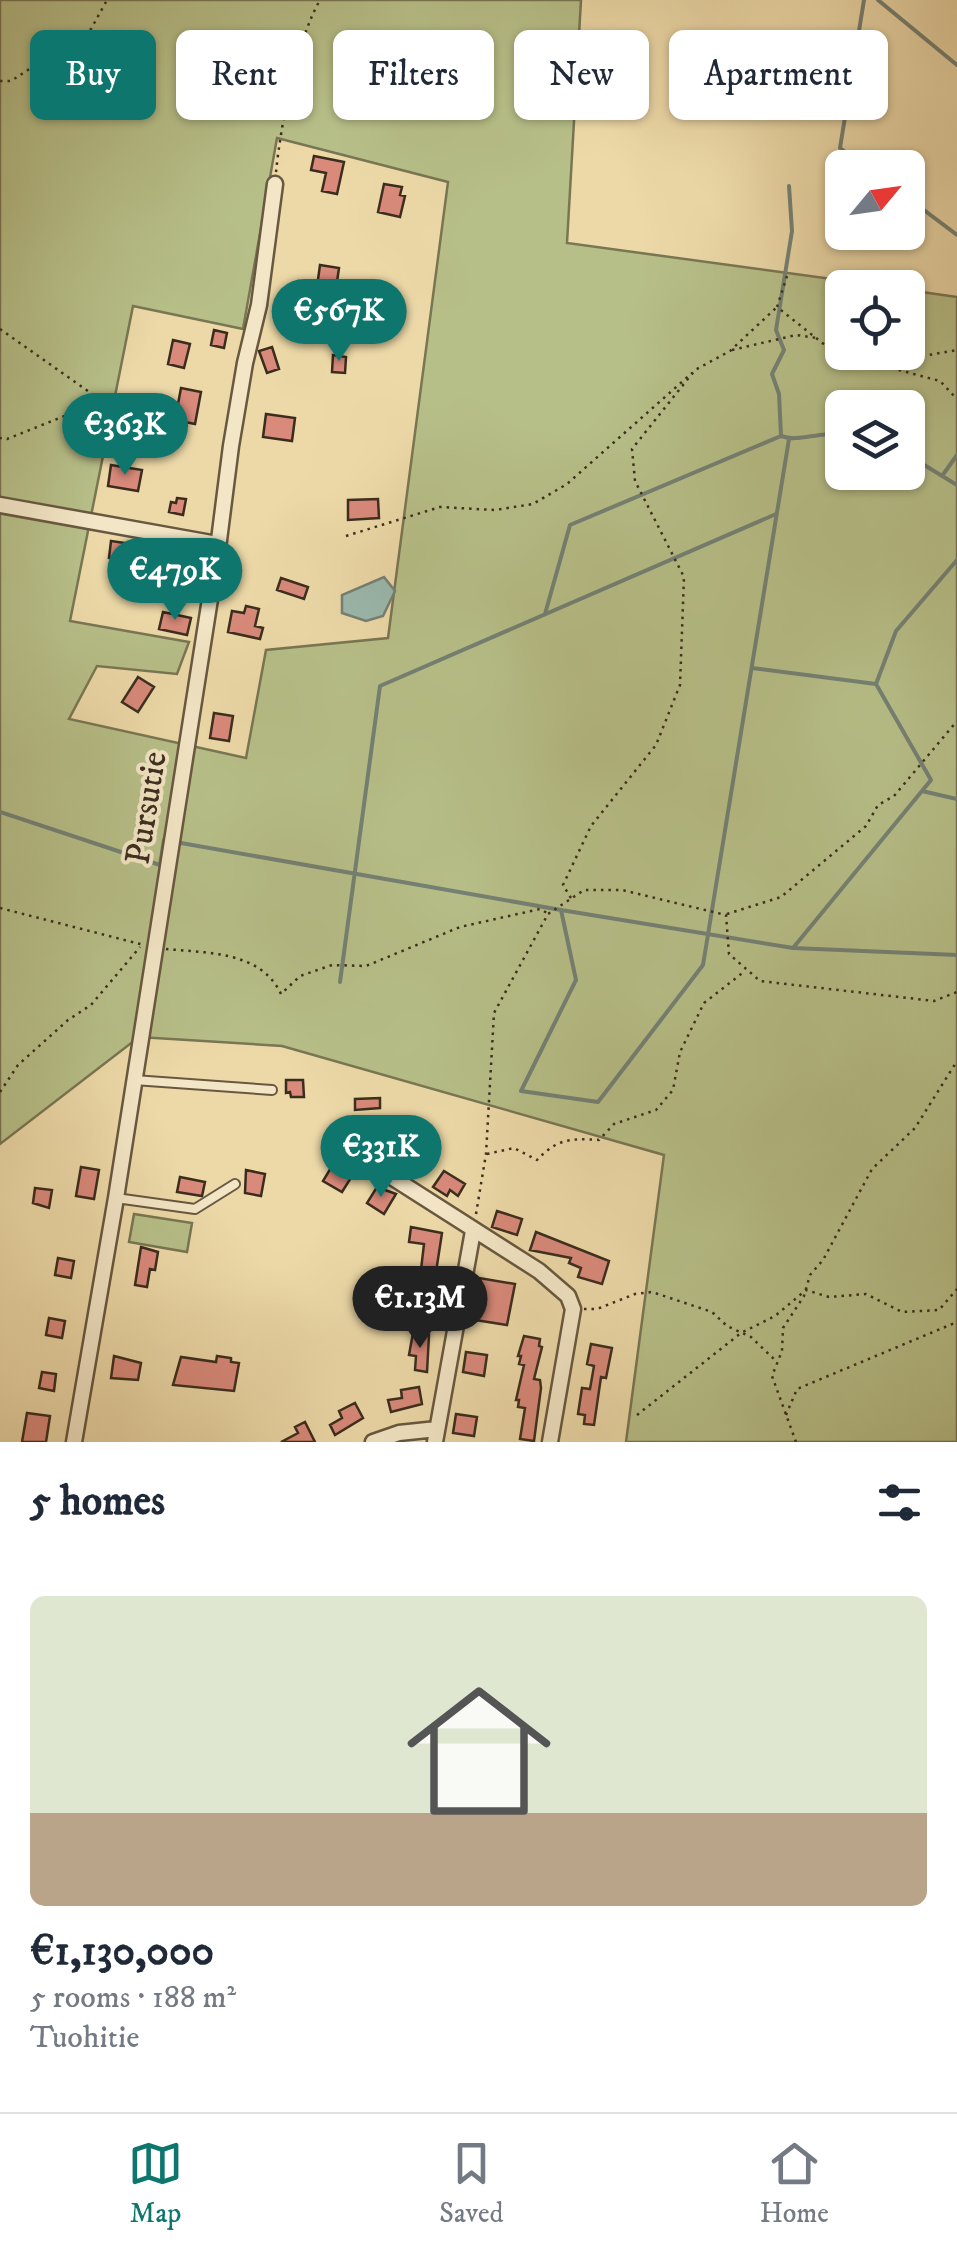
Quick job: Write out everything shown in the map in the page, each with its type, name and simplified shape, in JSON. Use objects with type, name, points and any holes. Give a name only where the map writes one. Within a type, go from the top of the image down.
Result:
[{"type":"street","name":"Pursutie","points":[[74,1442],[134,1080],[148,947],[244,362],[258,305],[274,184]]},
{"type":"street","points":[[0,505],[217,544]]},
{"type":"street","points":[[354,1154],[539,1271],[568,1296],[573,1309],[550,1442]]},
{"type":"street","points":[[373,1442],[400,1433],[436,1435],[473,1231]]},
{"type":"lane","points":[[134,1080],[272,1090]]},
{"type":"lane","points":[[116,1198],[196,1209],[235,1184]]},
{"type":"path","points":[[0,81],[11,81],[91,28],[108,0]]},
{"type":"path","points":[[274,184],[279,146],[309,20],[320,0]]},
{"type":"path","points":[[346,536],[440,507],[495,510],[533,504],[566,484],[696,370],[730,351],[778,307],[787,276]]},
{"type":"path","points":[[778,307],[825,344]]},
{"type":"path","points":[[0,330],[102,401],[7,439],[0,438]]},
{"type":"path","points":[[730,351],[796,335],[817,338]]},
{"type":"path","points":[[925,356],[957,350]]},
{"type":"path","points":[[571,898],[563,884],[591,826],[656,745],[680,685],[684,577],[635,481],[632,449],[696,370]]},
{"type":"path","points":[[899,370],[940,381],[957,400]]},
{"type":"path","points":[[473,1231],[486,1154],[494,1013],[548,914],[584,890],[622,890],[726,914],[781,897],[866,826],[878,804],[894,796],[957,721]]},
{"type":"path","points":[[0,908],[148,947],[236,955],[276,983],[281,994],[300,976],[332,965],[366,966],[460,927],[540,909],[548,914]]},
{"type":"path","points":[[726,914],[728,954],[760,981],[934,1001],[957,992]]},
{"type":"path","points":[[0,1092],[18,1065],[68,1020],[91,1005],[148,947]]},
{"type":"path","points":[[486,1154],[514,1148],[537,1160],[552,1144],[568,1137],[598,1140],[614,1124],[656,1110],[673,1090],[680,1052],[704,1003],[746,970]]},
{"type":"path","points":[[796,1442],[772,1376],[782,1352],[783,1328],[872,1169],[915,1128],[957,1061]]},
{"type":"path","points":[[806,1290],[829,1296],[866,1294],[902,1312],[923,1312],[939,1310],[957,1289]]},
{"type":"path","points":[[637,1415],[741,1333],[775,1316],[806,1290]]},
{"type":"path","points":[[573,1309],[597,1309],[635,1294],[652,1292],[712,1312],[778,1362]]},
{"type":"path","points":[[786,1416],[797,1389],[957,1322]]},
{"type":"green space","points":[[0,0],[581,0],[579,30],[514,30],[514,120],[574,120],[567,243],[825,278],[825,370],[925,370],[925,292],[957,297],[957,1442],[626,1442],[664,1155],[282,1046],[139,1037],[0,1144]],"holes":[[[277,138],[448,182],[388,638],[266,650],[246,758],[69,719],[97,666],[177,674],[189,642],[70,621],[133,306],[243,329]]]},
{"type":"green space","points":[[134,1214],[192,1223],[187,1252],[129,1242]]},
{"type":"water","points":[[384,577],[395,591],[383,616],[366,621],[342,613],[342,595]]},
{"type":"building","points":[[314,156],[344,162],[337,194],[322,191],[326,173],[311,170]]},
{"type":"building","points":[[384,184],[402,187],[400,195],[405,196],[400,217],[378,212]]},
{"type":"building","points":[[320,265],[339,268],[333,309],[336,324],[322,324],[323,295],[316,294]]},
{"type":"building","points":[[214,330],[227,333],[224,348],[211,345]]},
{"type":"building","points":[[173,340],[190,344],[184,368],[168,364]]},
{"type":"building","points":[[272,347],[279,369],[267,373],[259,351]]},
{"type":"building","points":[[333,355],[346,357],[345,373],[332,372]]},
{"type":"building","points":[[181,388],[201,392],[195,424],[175,420]]},
{"type":"building","points":[[266,414],[295,418],[292,441],[263,437]]},
{"type":"building","points":[[146,417],[161,419],[158,436],[143,433]]},
{"type":"building","points":[[111,465],[142,470],[138,491],[108,486]]},
{"type":"building","points":[[177,498],[186,499],[183,515],[169,512],[171,502],[176,503]]},
{"type":"building","points":[[378,499],[379,518],[348,520],[348,500]]},
{"type":"building","points":[[111,541],[132,544],[131,551],[142,553],[140,569],[126,567],[127,561],[109,558]]},
{"type":"building","points":[[160,550],[179,555],[172,579],[154,574]]},
{"type":"building","points":[[281,578],[308,587],[304,599],[277,590]]},
{"type":"building","points":[[246,606],[259,609],[255,626],[263,628],[260,639],[228,632],[232,611],[244,613]]},
{"type":"building","points":[[163,612],[191,618],[187,635],[159,629]]},
{"type":"building","points":[[138,677],[154,687],[138,712],[122,702]]},
{"type":"building","points":[[214,713],[233,716],[229,741],[210,738]]},
{"type":"building","points":[[286,1080],[303,1080],[304,1097],[286,1093]]},
{"type":"building","points":[[380,1098],[380,1108],[355,1110],[355,1099]]},
{"type":"building","points":[[404,1146],[427,1160],[419,1173],[394,1163]]},
{"type":"building","points":[[335,1161],[354,1173],[342,1192],[323,1181]]},
{"type":"building","points":[[81,1167],[99,1170],[94,1199],[76,1196]]},
{"type":"building","points":[[246,1170],[265,1174],[261,1196],[245,1193]]},
{"type":"building","points":[[444,1171],[465,1184],[458,1196],[450,1190],[447,1196],[433,1187]]},
{"type":"building","points":[[180,1177],[205,1182],[202,1196],[177,1192]]},
{"type":"building","points":[[377,1187],[396,1194],[384,1214],[367,1203]]},
{"type":"building","points":[[35,1188],[52,1190],[49,1208],[33,1203]]},
{"type":"building","points":[[497,1211],[522,1219],[517,1235],[492,1227]]},
{"type":"building","points":[[411,1227],[442,1233],[434,1285],[440,1286],[436,1307],[417,1304],[424,1244],[409,1242]]},
{"type":"building","points":[[536,1232],[609,1261],[602,1284],[578,1277],[581,1268],[569,1263],[571,1258],[530,1250]]},
{"type":"building","points":[[141,1247],[158,1252],[147,1287],[135,1285]]},
{"type":"building","points":[[58,1258],[74,1261],[71,1278],[55,1275]]},
{"type":"building","points":[[479,1278],[515,1284],[507,1325],[475,1320]]},
{"type":"building","points":[[49,1318],[65,1321],[62,1338],[46,1335]]},
{"type":"building","points":[[413,1333],[429,1335],[427,1372],[415,1370],[416,1356],[409,1355]]},
{"type":"building","points":[[524,1336],[540,1339],[542,1347],[534,1379],[540,1380],[541,1388],[534,1441],[520,1439],[525,1408],[518,1407],[516,1400],[524,1365],[519,1364],[518,1356]]},
{"type":"building","points":[[591,1344],[612,1348],[606,1378],[601,1377],[594,1425],[584,1424],[585,1415],[578,1414],[582,1388],[590,1389],[594,1366],[587,1364]]},
{"type":"building","points":[[466,1352],[487,1355],[484,1376],[463,1372]]},
{"type":"building","points":[[114,1356],[141,1363],[138,1380],[111,1378]]},
{"type":"building","points":[[217,1356],[239,1363],[234,1391],[173,1385],[181,1357],[216,1362]]},
{"type":"building","points":[[42,1372],[56,1374],[54,1391],[39,1388]]},
{"type":"building","points":[[419,1387],[422,1404],[391,1412],[388,1400],[402,1398],[401,1390]]},
{"type":"building","points":[[355,1403],[363,1418],[335,1435],[330,1425],[342,1418],[339,1411]]},
{"type":"building","points":[[27,1413],[50,1416],[46,1442],[22,1442]]},
{"type":"building","points":[[456,1414],[477,1417],[474,1436],[453,1433]]},
{"type":"building","points":[[305,1422],[315,1442],[281,1442],[298,1433],[295,1427]]},
{"type":"waterway","points":[[843,150],[864,0]]},
{"type":"waterway","points":[[878,0],[957,65]]},
{"type":"waterway","points":[[781,436],[779,394],[772,374],[784,350],[776,330],[792,231],[789,186]]},
{"type":"waterway","points":[[925,211],[957,235]]},
{"type":"waterway","points":[[545,614],[570,525],[781,436],[825,434]]},
{"type":"waterway","points":[[0,812],[160,865],[164,840],[561,910],[576,980],[521,1091],[598,1102],[703,965],[789,439]]},
{"type":"waterway","points":[[942,476],[957,455]]},
{"type":"waterway","points":[[925,465],[957,485]]},
{"type":"waterway","points":[[340,982],[380,686],[776,514]]},
{"type":"waterway","points":[[876,684],[896,631],[957,560]]},
{"type":"waterway","points":[[752,668],[876,684],[931,780],[793,948]]},
{"type":"waterway","points":[[922,791],[957,799]]},
{"type":"waterway","points":[[561,910],[793,948],[957,955]]}]
